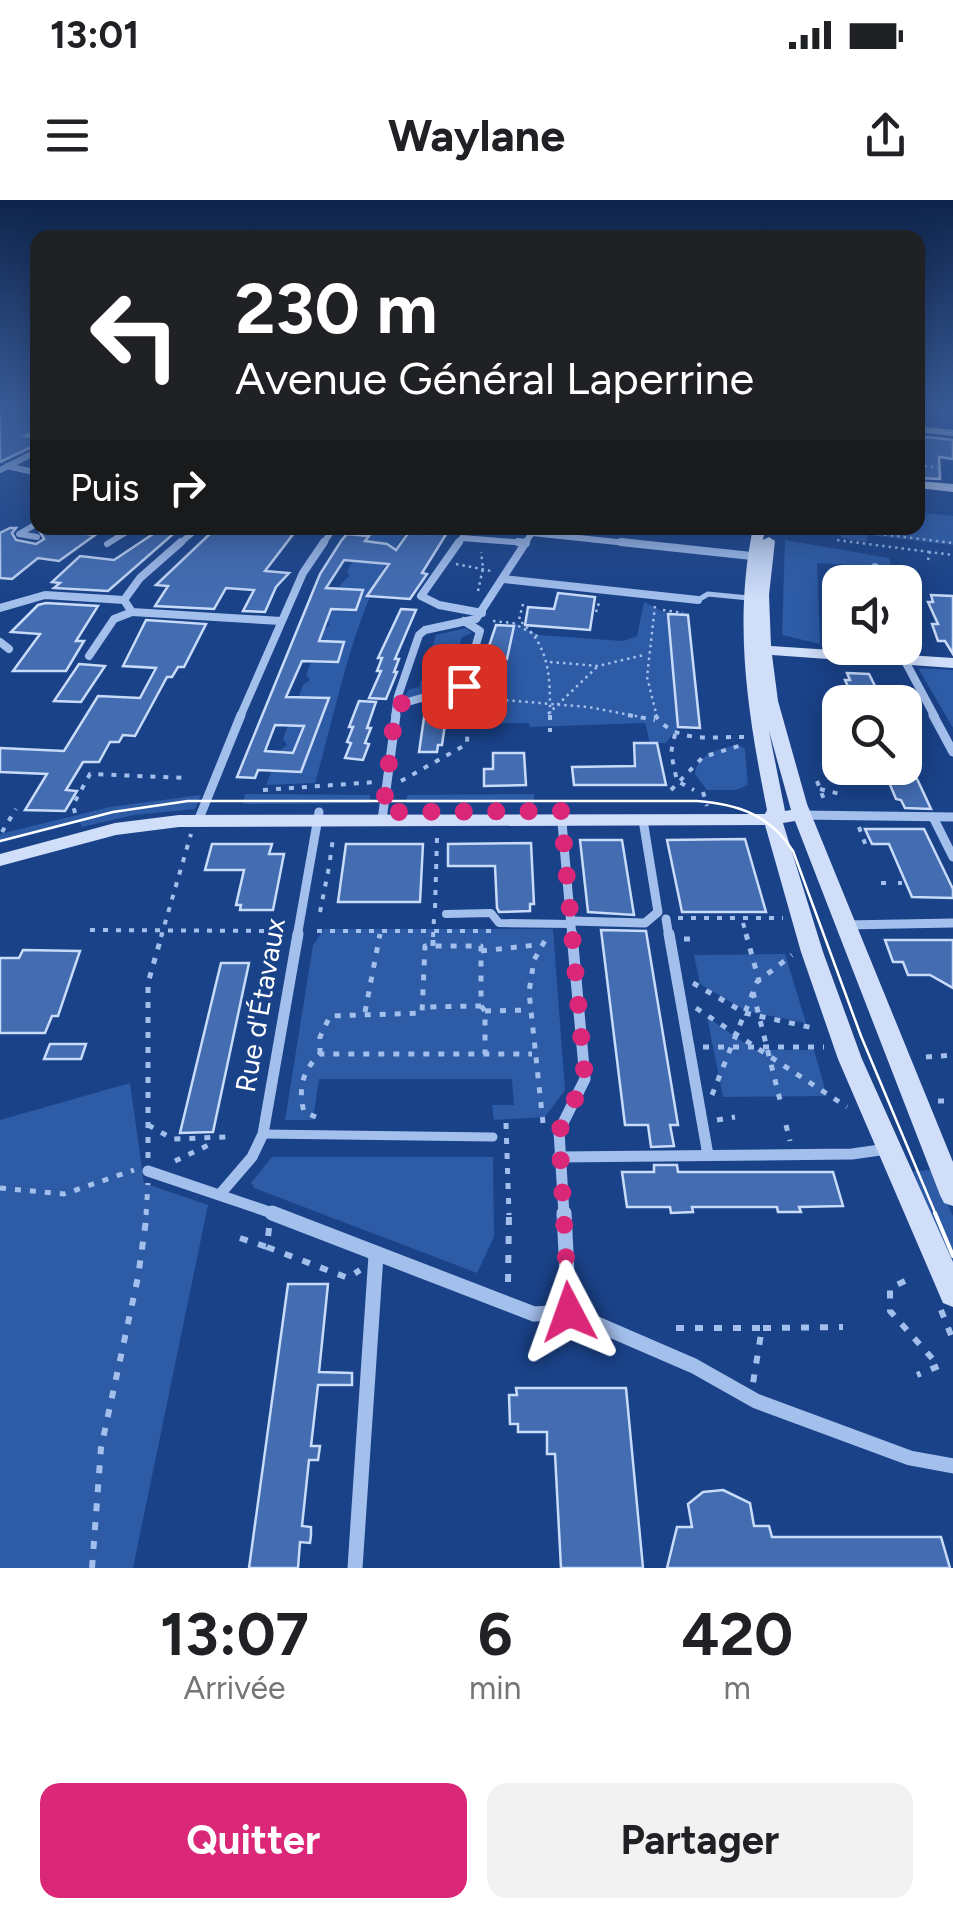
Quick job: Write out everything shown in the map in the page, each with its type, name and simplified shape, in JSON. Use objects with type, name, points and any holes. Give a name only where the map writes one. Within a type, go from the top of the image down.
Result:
[{"type":"main road","points":[[925,488],[953,490]]},
{"type":"main road","points":[[758,535],[760,736],[774,814],[812,952],[888,1149],[953,1294]]},
{"type":"main road","points":[[769,535],[750,598],[778,750],[800,815],[953,1195]]},
{"type":"main road","points":[[758,650],[822,652]]},
{"type":"main road","points":[[922,658],[953,663]]},
{"type":"main road","points":[[561,816],[643,820],[774,814]]},
{"type":"main road","points":[[1,842],[80,826],[318,816],[800,815]]},
{"type":"main road","points":[[0,860],[80,826]]},
{"type":"street","points":[[30,528],[19,534],[37,537]]},
{"type":"street","points":[[108,544],[122,535]]},
{"type":"street","points":[[124,600],[140,578],[190,535]]},
{"type":"street","points":[[197,822],[281,622],[310,560],[329,535]]},
{"type":"street","points":[[383,816],[396,705],[419,636],[425,630],[464,622],[482,613],[500,576],[531,535]]},
{"type":"street","points":[[576,535],[760,557]]},
{"type":"street","points":[[482,613],[421,596],[462,538],[526,543]]},
{"type":"street","points":[[500,576],[698,600]]},
{"type":"street","points":[[0,608],[16,599],[53,593],[124,600]]},
{"type":"street","points":[[124,600],[132,612]]},
{"type":"street","points":[[89,656],[114,619],[132,612],[281,622]]},
{"type":"street","points":[[396,705],[464,686],[480,632],[464,622]]},
{"type":"street","points":[[0,642],[9,648]]},
{"type":"street","points":[[905,665],[953,752]]},
{"type":"street","points":[[800,815],[953,817]]},
{"type":"street","name":"Rue d'Étavaux","points":[[221,1193],[252,1157],[263,1134],[318,816]]},
{"type":"street","points":[[561,816],[585,1079],[560,1124],[558,1157],[569,1312]]},
{"type":"street","points":[[933,817],[953,857]]},
{"type":"street","points":[[571,922],[645,923],[658,912],[643,820]]},
{"type":"street","points":[[669,918],[708,1155]]},
{"type":"street","points":[[846,925],[953,923]]},
{"type":"street","points":[[558,1157],[852,1154],[888,1149]]},
{"type":"street","points":[[148,1170],[221,1193],[372,1259],[534,1314],[569,1312],[694,1366],[756,1401],[910,1458],[953,1466]]},
{"type":"street","points":[[356,1568],[372,1259]]},
{"type":"lane","points":[[698,600],[708,594],[750,598]]},
{"type":"lane","points":[[446,914],[491,913],[499,923],[571,922]]},
{"type":"lane","points":[[263,1134],[494,1137]]},
{"type":"path","points":[[938,481],[939,472]]},
{"type":"path","points":[[896,535],[953,542]]},
{"type":"path","points":[[476,598],[483,538]]},
{"type":"path","points":[[837,540],[952,555],[950,564]]},
{"type":"path","points":[[928,560],[930,552]]},
{"type":"path","points":[[445,561],[500,576]]},
{"type":"path","points":[[596,612],[602,596]]},
{"type":"path","points":[[523,604],[520,620],[539,637],[550,662],[550,732]]},
{"type":"path","points":[[655,606],[644,655],[646,680],[658,721]]},
{"type":"path","points":[[492,621],[514,624],[539,637]]},
{"type":"path","points":[[550,662],[598,666],[644,655]]},
{"type":"path","points":[[548,714],[598,666]]},
{"type":"path","points":[[401,781],[467,744],[466,696],[559,704],[658,721],[675,734],[748,739]]},
{"type":"path","points":[[675,734],[671,753],[677,781]]},
{"type":"path","points":[[671,790],[703,756],[748,739]]},
{"type":"path","points":[[165,777],[170,767]]},
{"type":"path","points":[[80,826],[73,806],[90,774],[188,778]]},
{"type":"path","points":[[677,781],[694,790]]},
{"type":"path","points":[[817,781],[826,805]]},
{"type":"path","points":[[262,790],[376,782]]},
{"type":"path","points":[[820,789],[844,795]]},
{"type":"path","points":[[1,842],[16,809]]},
{"type":"path","points":[[92,1568],[95,1499],[104,1434],[142,1266],[148,1170],[148,983],[160,930],[197,822]]},
{"type":"path","points":[[858,824],[866,846]]},
{"type":"path","points":[[320,912],[333,838]]},
{"type":"path","points":[[433,946],[437,838]]},
{"type":"path","points":[[669,918],[786,918]]},
{"type":"path","points":[[743,923],[759,981]]},
{"type":"path","points":[[90,930],[280,931]]},
{"type":"path","points":[[317,931],[492,931]]},
{"type":"path","points":[[365,1012],[380,931]]},
{"type":"path","points":[[531,931],[556,932]]},
{"type":"path","points":[[544,1122],[545,1095],[532,1054],[531,1010],[538,945],[546,937]]},
{"type":"path","points":[[481,951],[538,945]]},
{"type":"path","points":[[316,1117],[304,1112],[299,1096],[304,1074],[320,1054],[320,1037],[330,1016],[365,1012],[409,1017],[422,1013],[425,946],[481,946],[484,1054]]},
{"type":"path","points":[[735,1118],[702,1122],[753,992],[759,981],[794,952]]},
{"type":"path","points":[[676,974],[744,1013],[832,1032]]},
{"type":"path","points":[[753,992],[782,1108]]},
{"type":"path","points":[[680,998],[850,1109]]},
{"type":"path","points":[[424,1007],[531,1010]]},
{"type":"path","points":[[688,1047],[825,1047]]},
{"type":"path","points":[[320,1054],[532,1054]]},
{"type":"path","points":[[926,1057],[953,1055]]},
{"type":"path","points":[[937,1101],[953,1101]]},
{"type":"path","points":[[506,1123],[508,1282]]},
{"type":"path","points":[[148,1125],[172,1139],[222,1138],[175,1161]]},
{"type":"path","points":[[786,1125],[793,1150]]},
{"type":"path","points":[[0,1188],[64,1194],[139,1168],[148,1170]]},
{"type":"path","points":[[268,1247],[270,1226]]},
{"type":"path","points":[[240,1238],[348,1278],[372,1259]]},
{"type":"path","points":[[293,1257],[294,1246]]},
{"type":"path","points":[[905,1281],[890,1288],[885,1301],[890,1315],[931,1348],[939,1366],[918,1375]]},
{"type":"path","points":[[676,1328],[843,1327]]},
{"type":"path","points":[[752,1382],[762,1328]]},
{"type":"shaded area","points":[[925,513],[953,516],[953,545],[868,535],[925,535]]},
{"type":"shaded area","points":[[371,535],[404,535],[375,585],[362,617],[315,783],[266,785],[279,751],[287,745],[283,739],[303,685],[310,680],[306,675],[324,629],[330,625],[327,620],[336,595],[350,576],[347,572]]},
{"type":"shaded area","points":[[841,535],[868,535],[867,542]]},
{"type":"shaded area","points":[[785,540],[889,558],[891,565],[817,563],[820,644],[782,635]]},
{"type":"shaded area","points":[[644,602],[668,614],[678,727],[666,743],[650,743],[645,723],[530,727],[529,723],[471,723],[473,694],[493,695],[515,623],[538,635],[623,641],[637,636]]},
{"type":"shaded area","points":[[466,628],[472,633],[462,637],[448,680],[457,681],[456,685],[405,699],[408,690],[419,687],[436,635]]},
{"type":"shaded area","points":[[918,668],[953,670],[953,728]]},
{"type":"shaded area","points":[[739,745],[745,749],[748,785],[736,790],[707,790],[695,774],[700,761],[717,750]]},
{"type":"shaded area","points":[[245,794],[370,795],[370,803],[243,804]]},
{"type":"shaded area","points":[[534,794],[534,803],[406,803],[407,795]]},
{"type":"shaded area","points":[[201,795],[195,809],[134,815],[82,827],[80,822],[0,843],[0,834],[110,807]]},
{"type":"shaded area","points":[[324,929],[553,929],[565,1090],[545,1117],[494,1120],[492,1105],[514,1105],[512,1079],[319,1079],[313,1120],[285,1120],[313,945]]},
{"type":"shaded area","points":[[785,954],[806,1023],[746,1011],[700,984],[694,955]]},
{"type":"shaded area","points":[[707,1017],[755,1050],[814,1050],[827,1096],[723,1097]]},
{"type":"shaded area","points":[[130,1083],[144,1183],[208,1205],[133,1568],[0,1568],[0,1120]]},
{"type":"shaded area","points":[[272,1157],[493,1157],[494,1237],[477,1273],[254,1188],[251,1183]]},
{"type":"shaded area","points":[[933,1170],[953,1216],[953,1269],[913,1171]]},
{"type":"building","points":[[925,472],[940,472],[940,479],[925,478]]},
{"type":"building","points":[[16,528],[12,533],[16,540],[36,544],[44,539],[42,535],[95,535],[59,561],[38,558],[12,579],[0,578],[0,533]]},
{"type":"building","points":[[152,535],[172,535],[108,591],[54,588],[60,583],[52,582],[80,556],[114,560]]},
{"type":"building","points":[[209,535],[292,535],[265,571],[289,573],[276,587],[265,612],[243,611],[254,590],[226,588],[214,609],[155,606],[168,586],[156,585]]},
{"type":"building","points":[[346,535],[369,536],[365,541],[387,544],[396,550],[407,535],[446,535],[410,599],[367,596],[389,564],[344,560],[326,588],[363,590],[356,610],[331,609],[319,641],[344,642],[338,662],[302,661],[286,697],[329,698],[301,772],[258,770],[255,778],[237,777],[320,574],[341,541]],"holes":[[[275,725],[304,726],[293,753],[265,751]]]},
{"type":"building","points":[[558,593],[595,597],[590,630],[525,625],[528,607],[554,609]]},
{"type":"building","points":[[931,595],[953,596],[953,654],[945,641],[938,641],[932,624],[938,624],[928,602],[933,602]]},
{"type":"building","points":[[38,605],[98,606],[76,641],[84,641],[66,671],[13,671],[40,634],[11,632]]},
{"type":"building","points":[[401,609],[416,610],[395,659],[399,659],[397,672],[386,699],[369,698],[381,671],[377,671],[382,658],[378,658]]},
{"type":"building","points":[[668,614],[688,615],[700,728],[678,727]]},
{"type":"building","points":[[146,620],[206,624],[184,667],[178,667],[172,677],[167,677],[135,736],[123,735],[119,742],[110,742],[99,762],[83,762],[66,790],[77,791],[65,811],[25,810],[47,774],[0,772],[0,748],[64,751],[98,696],[140,698],[156,668],[123,666]]},
{"type":"building","points":[[496,625],[514,626],[507,659],[502,659],[493,695],[473,694]]},
{"type":"building","points":[[79,664],[105,666],[81,702],[54,701]]},
{"type":"building","points":[[847,673],[869,674],[874,685],[847,685],[845,680],[850,680]]},
{"type":"building","points":[[359,701],[376,702],[367,728],[371,728],[363,760],[345,758],[351,743],[347,742],[353,727],[349,727]]},
{"type":"building","points":[[426,704],[448,704],[442,745],[438,745],[437,752],[419,752]]},
{"type":"building","points":[[634,743],[657,743],[666,785],[574,785],[572,767],[635,766]]},
{"type":"building","points":[[493,753],[524,753],[526,785],[484,786],[484,769],[493,769]]},
{"type":"building","points":[[890,785],[920,785],[931,809],[905,808]]},
{"type":"building","points":[[865,829],[924,829],[953,889],[953,898],[912,897],[889,844],[872,844]]},
{"type":"building","points":[[745,839],[766,912],[682,912],[667,840]]},
{"type":"building","points":[[580,840],[622,840],[634,915],[588,912]]},
{"type":"building","points":[[531,843],[534,904],[530,904],[530,911],[499,912],[495,866],[448,866],[448,844]]},
{"type":"building","points":[[212,844],[272,844],[269,854],[284,854],[273,910],[240,910],[241,905],[236,905],[244,870],[205,870]]},
{"type":"building","points":[[346,844],[423,844],[420,902],[338,902]]},
{"type":"building","points":[[601,930],[646,931],[678,1125],[670,1125],[674,1146],[651,1147],[648,1125],[625,1125]]},
{"type":"building","points":[[885,940],[953,940],[953,988],[930,975],[908,975],[903,962],[893,962]]},
{"type":"building","points":[[23,950],[80,951],[58,1016],[52,1016],[45,1033],[0,1033],[0,958],[19,958]]},
{"type":"building","points":[[221,963],[249,963],[213,1132],[180,1133]]},
{"type":"building","points":[[50,1044],[86,1044],[81,1059],[44,1059]]},
{"type":"building","points":[[654,1165],[677,1165],[678,1172],[833,1172],[843,1206],[799,1207],[801,1212],[778,1212],[777,1207],[692,1207],[693,1212],[671,1213],[670,1207],[627,1207],[622,1172],[654,1172]]},
{"type":"building","points":[[288,1284],[328,1284],[319,1372],[352,1373],[352,1385],[318,1385],[311,1446],[320,1446],[318,1460],[309,1460],[302,1526],[311,1527],[311,1535],[310,1543],[300,1542],[298,1568],[249,1568]]},
{"type":"building","points":[[516,1388],[626,1388],[643,1568],[561,1568],[555,1454],[547,1454],[547,1432],[518,1432],[518,1424],[510,1424],[509,1395],[517,1395]]},
{"type":"building","points":[[723,1490],[750,1503],[754,1526],[769,1526],[772,1537],[941,1537],[950,1568],[667,1568],[677,1527],[692,1527],[688,1504],[703,1492]]},
{"type":"tram line","points":[[0,841],[113,812],[188,801],[697,801],[752,814],[774,828],[793,851],[861,1036],[936,1215]]},
{"type":"tram line","points":[[935,1213],[953,1256]]},
{"type":"route","points":[[464,686],[396,705],[383,812],[561,811],[585,1079],[559,1131],[569,1312]]}]
